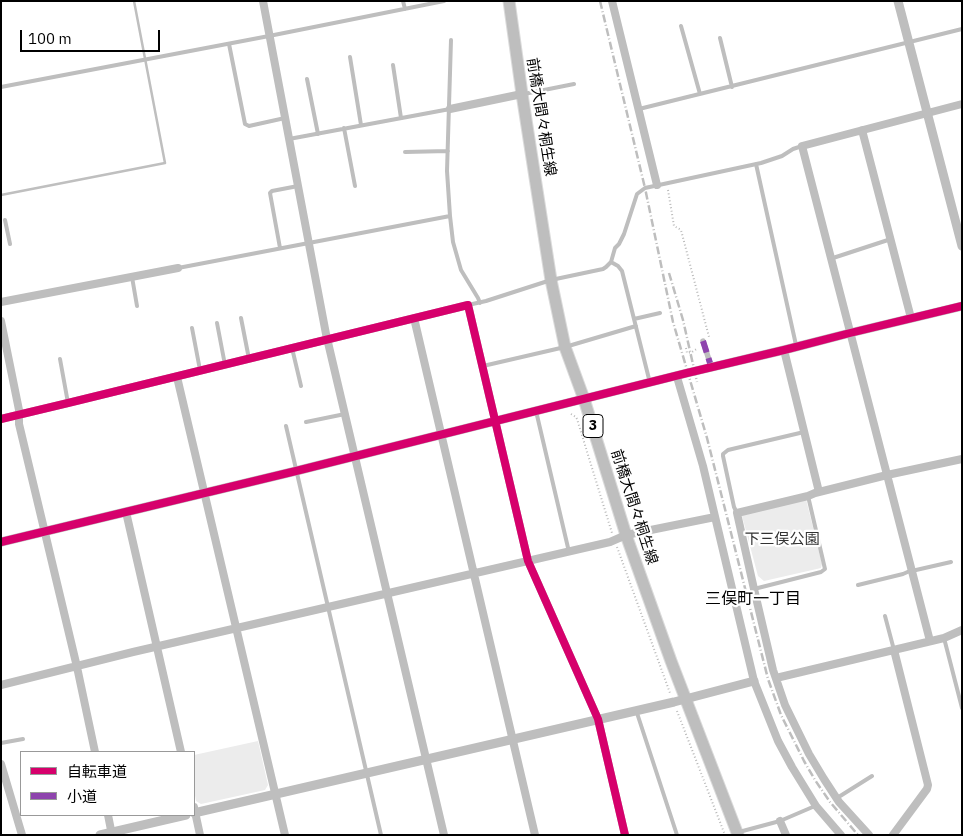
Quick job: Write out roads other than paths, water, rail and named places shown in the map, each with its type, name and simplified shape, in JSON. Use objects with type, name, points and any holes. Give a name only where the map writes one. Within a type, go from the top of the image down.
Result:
[{"type":"main road","name":"前橋大間々桐生線","points":[[509,1],[551,280],[565,347],[584,399],[626,535],[737,834]]},
{"type":"street","points":[[263,1],[328,339],[444,835]]},
{"type":"street","points":[[612,1],[657,185]]},
{"type":"street","points":[[898,1],[962,246]]},
{"type":"street","points":[[450,109],[522,94]]},
{"type":"street","points":[[930,641],[802,146],[962,104]]},
{"type":"street","points":[[862,130],[911,318]]},
{"type":"street","points":[[1,302],[178,268]]},
{"type":"street","points":[[1,419],[468,305],[528,562],[598,719],[626,835]]},
{"type":"street","points":[[1,542],[496,422],[850,332],[962,306]]},
{"type":"street","points":[[414,318],[536,835]]},
{"type":"street","points":[[1,321],[19,410],[19,424],[78,667],[95,751]]},
{"type":"street","points":[[705,344],[710,363]]},
{"type":"street","points":[[784,350],[819,492]]},
{"type":"street","points":[[677,376],[716,517],[754,681],[778,741],[792,767],[816,806],[841,835]]},
{"type":"street","points":[[177,377],[285,835]]},
{"type":"street","points":[[869,835],[837,798],[816,767],[785,705],[776,678],[737,513],[887,475],[962,459]]},
{"type":"street","points":[[126,512],[181,751]]},
{"type":"street","points":[[1,685],[157,647],[528,562],[615,541],[626,535],[716,517]]},
{"type":"street","points":[[776,678],[944,638],[962,630]]},
{"type":"street","points":[[894,650],[928,785],[894,835]]},
{"type":"street","points":[[195,811],[367,773],[754,681]]},
{"type":"street","points":[[1,764],[22,835]]},
{"type":"street","points":[[195,815],[200,835]]},
{"type":"street","points":[[108,816],[112,833]]},
{"type":"street","points":[[100,835],[182,816]]},
{"type":"street","points":[[780,821],[786,835]]},
{"type":"lane","points":[[403,1],[405,9]]},
{"type":"lane","points":[[1,87],[444,1]]},
{"type":"lane","points":[[681,26],[700,94]]},
{"type":"lane","points":[[639,109],[962,29]]},
{"type":"lane","points":[[720,38],[732,87]]},
{"type":"lane","points":[[452,40],[448,151],[450,216],[461,270],[480,303]]},
{"type":"lane","points":[[229,44],[245,124],[250,126],[285,118]]},
{"type":"lane","points":[[350,57],[361,125]]},
{"type":"lane","points":[[393,65],[401,118]]},
{"type":"lane","points":[[307,79],[318,134]]},
{"type":"lane","points":[[522,94],[574,84]]},
{"type":"lane","points":[[289,139],[450,109]]},
{"type":"lane","points":[[344,128],[355,186]]},
{"type":"lane","points":[[468,305],[480,303],[551,280],[603,269],[611,262],[624,234],[637,194],[645,188],[756,164],[782,156],[802,146]]},
{"type":"lane","points":[[405,152],[448,151]]},
{"type":"lane","points":[[756,164],[796,347]]},
{"type":"lane","points":[[280,248],[270,193],[298,186]]},
{"type":"lane","points":[[178,268],[450,216]]},
{"type":"lane","points":[[6,220],[10,244]]},
{"type":"lane","points":[[1,233],[8,232]]},
{"type":"lane","points":[[831,257],[833,258],[891,239]]},
{"type":"lane","points":[[611,262],[622,271],[650,383]]},
{"type":"lane","points":[[132,277],[136,306]]},
{"type":"lane","points":[[634,319],[660,313]]},
{"type":"lane","points":[[241,318],[249,359]]},
{"type":"lane","points":[[217,323],[224,365]]},
{"type":"lane","points":[[483,366],[565,347],[636,326]]},
{"type":"lane","points":[[192,328],[201,371]]},
{"type":"lane","points":[[292,348],[301,386]]},
{"type":"lane","points":[[60,359],[68,403]]},
{"type":"lane","points":[[536,411],[569,552]]},
{"type":"lane","points":[[306,422],[346,414]]},
{"type":"lane","points":[[286,426],[381,835]]},
{"type":"lane","points":[[737,513],[734,507],[723,454],[728,450],[804,432]]},
{"type":"lane","points":[[754,588],[821,572],[825,569],[808,496]]},
{"type":"lane","points":[[858,585],[912,570],[951,562]]},
{"type":"lane","points":[[885,616],[894,650]]},
{"type":"lane","points":[[944,638],[962,708]]},
{"type":"lane","points":[[636,710],[677,835]]},
{"type":"lane","points":[[1,743],[23,738]]},
{"type":"lane","points":[[837,798],[872,776]]},
{"type":"lane","points":[[737,834],[780,821],[816,806]]},
{"type":"waterway","points":[[1,195],[165,163],[134,1]]},
{"type":"railway","points":[[600,1],[645,188],[673,322],[707,438],[768,679],[781,715],[804,761],[830,802],[858,835]]},
{"type":"railway","points":[[669,273],[683,320],[697,382]]},
{"type":"district","name":"三俣町一丁目","points":[[753,599]]},
{"type":"park label","name":"下三俣公園","points":[[782,540]]}]
